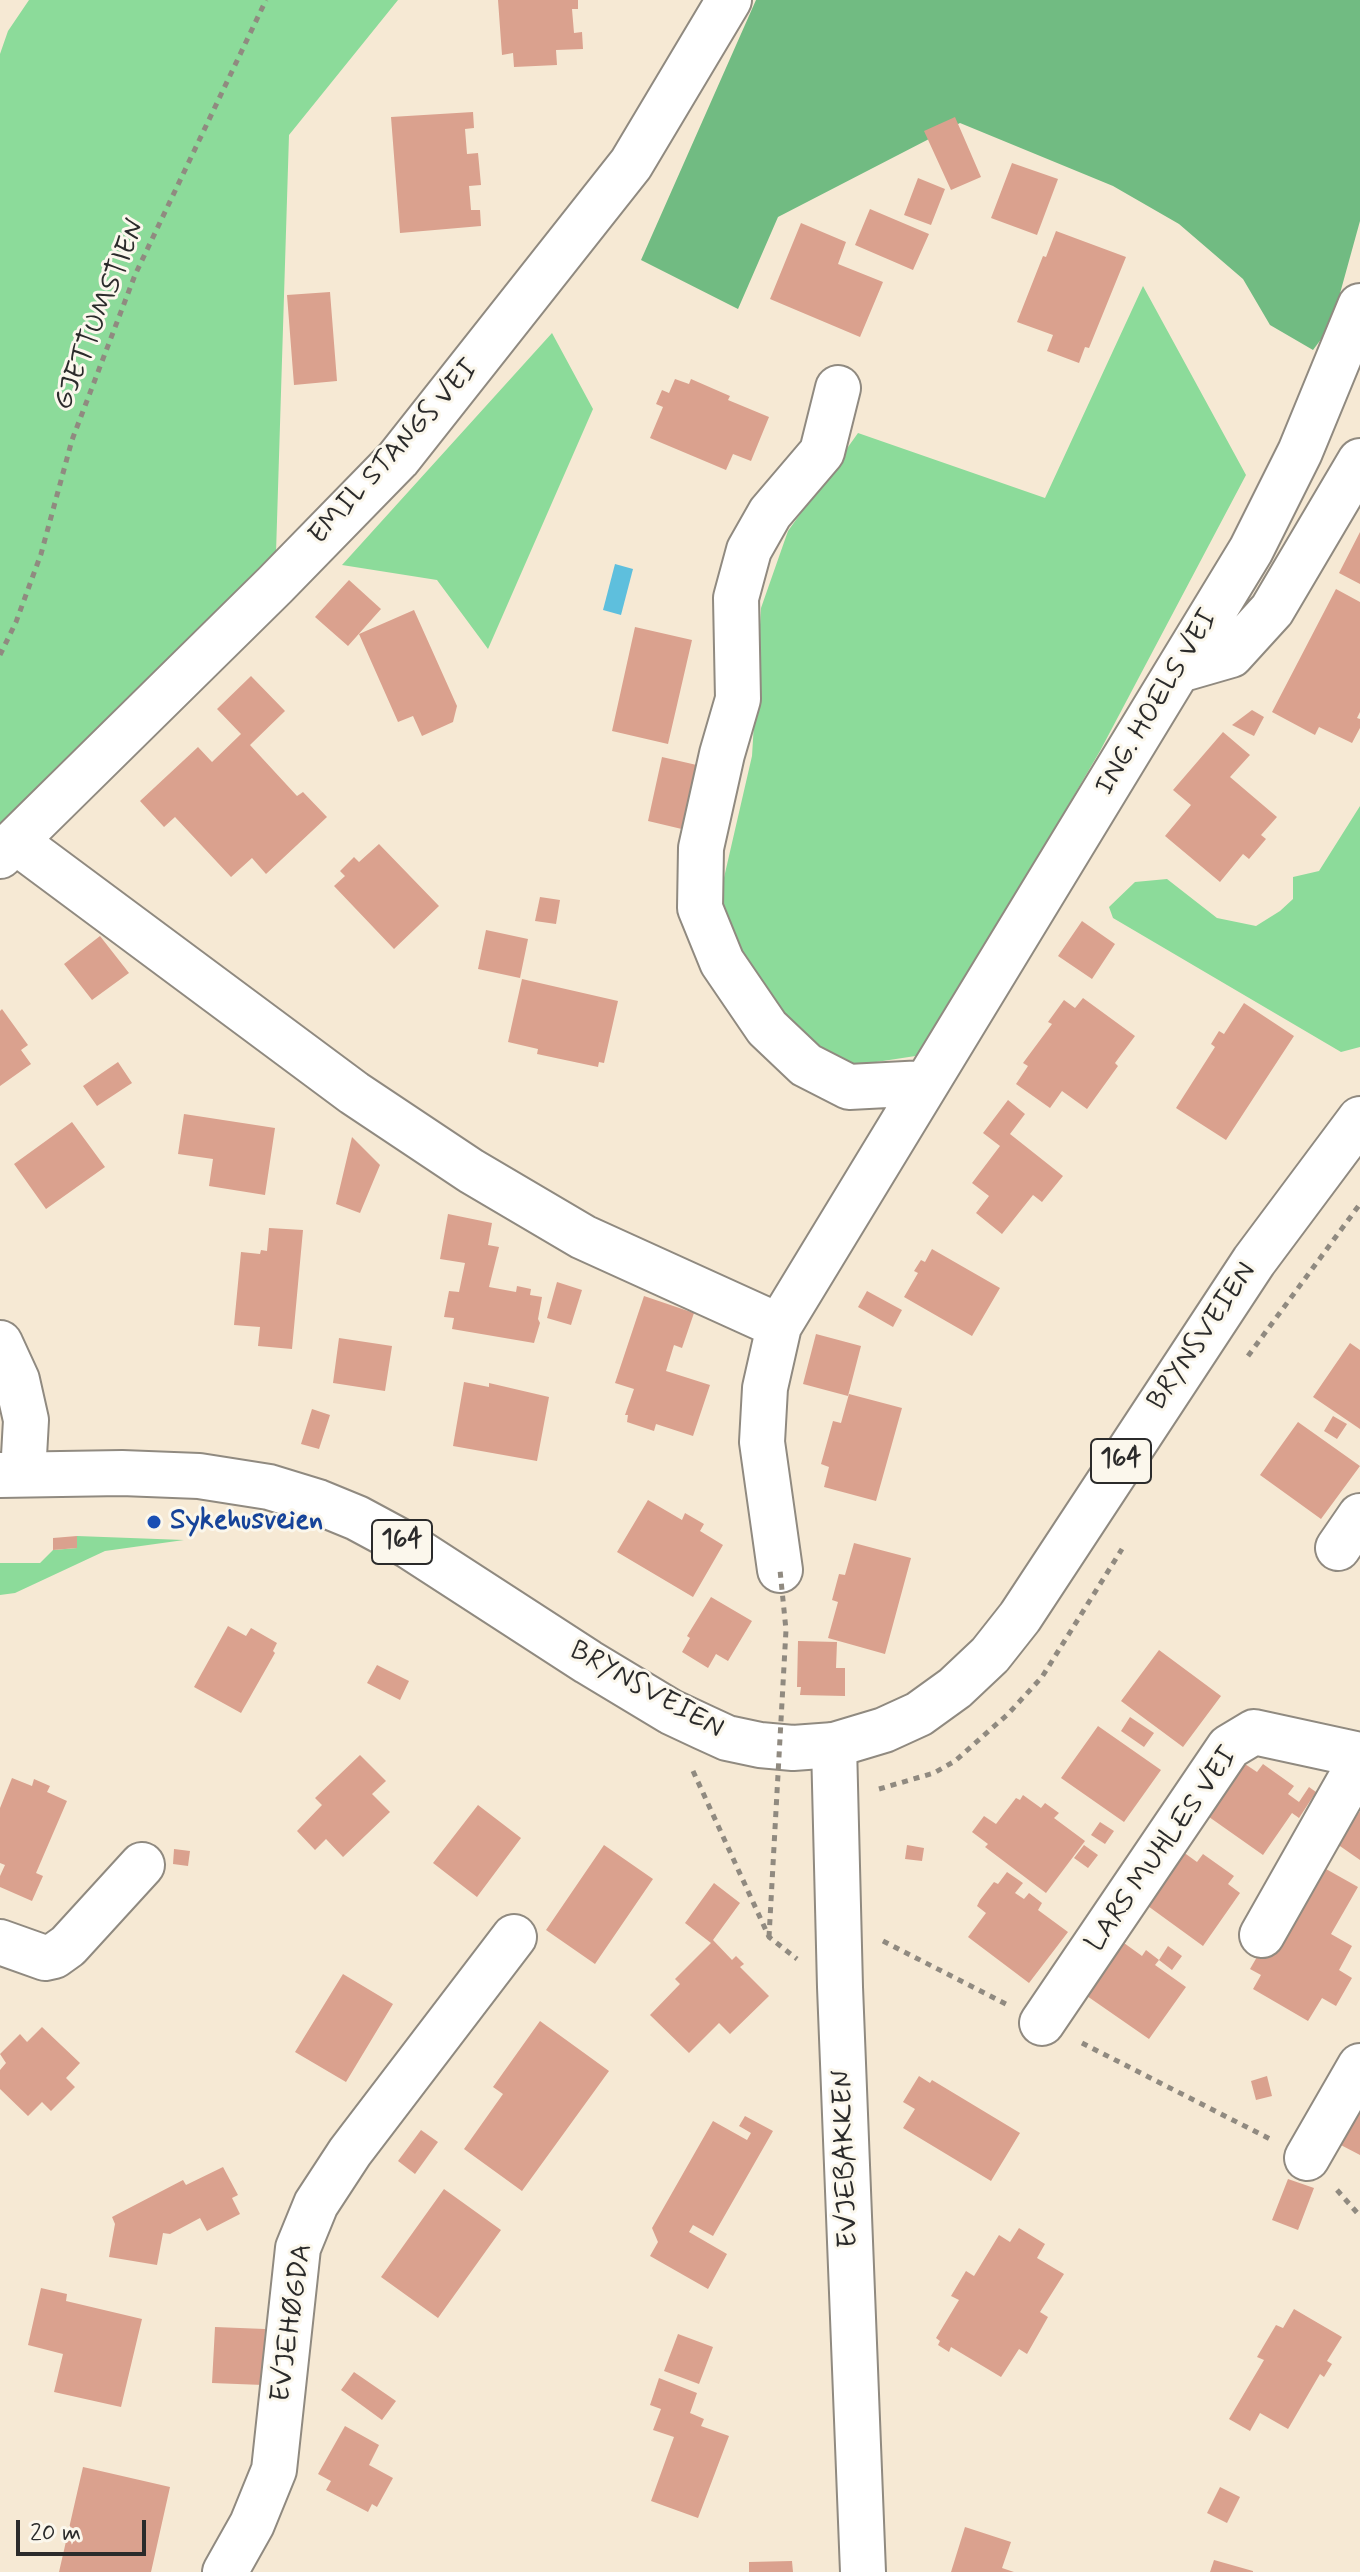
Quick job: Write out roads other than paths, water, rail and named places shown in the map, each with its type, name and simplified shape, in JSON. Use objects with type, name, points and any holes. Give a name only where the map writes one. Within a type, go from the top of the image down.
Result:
[{"type":"street","name":"EMIL STANGS VEI","points":[[8,848],[398,459],[631,164],[729,0]]},
{"type":"street","name":"ING. HOELS VEI","points":[[780,1570],[762,1442],[765,1388],[779,1326],[1251,550],[1300,452],[1360,306]]},
{"type":"street","points":[[838,388],[822,452],[770,513],[749,550],[736,598],[738,699],[701,848],[700,908],[722,962],[767,1028],[806,1065],[849,1087],[925,1083]]},
{"type":"street","points":[[1179,670],[1231,655],[1272,610],[1360,461]]},
{"type":"street","points":[[8,848],[354,1093],[471,1171],[583,1237],[779,1326]]},
{"type":"street","name":"BRYNSVEIEN","points":[[11,1475],[122,1473],[199,1476],[269,1487],[318,1502],[357,1518],[409,1546],[671,1712],[727,1738],[760,1745],[793,1748],[834,1745],[884,1730],[919,1714],[955,1688],[990,1655],[1020,1617],[1254,1261],[1360,1119]]},
{"type":"street","points":[[0,1343],[17,1380],[26,1420],[11,1475]]},
{"type":"street","name":"LARS MUHLES VEI","points":[[1042,2023],[1229,1747],[1254,1732],[1360,1755]]},
{"type":"street","name":"EVJEBAKKEN","points":[[834,1745],[840,1987],[863,2572]]},
{"type":"street","points":[[1262,1935],[1360,1762]]},
{"type":"street","points":[[0,1942],[45,1958],[54,1956],[68,1946],[142,1865]]},
{"type":"street","name":"EVJEHØGDA","points":[[225,2572],[252,2524],[274,2470],[298,2248],[316,2204],[350,2152],[514,1937]]},
{"type":"street","points":[[1307,2158],[1360,2066]]},
{"type":"water","points":[[615,564],[633,569],[621,615],[603,610]]},
{"type":"place","name":"Sykehusveien","points":[[154,1522]]}]
